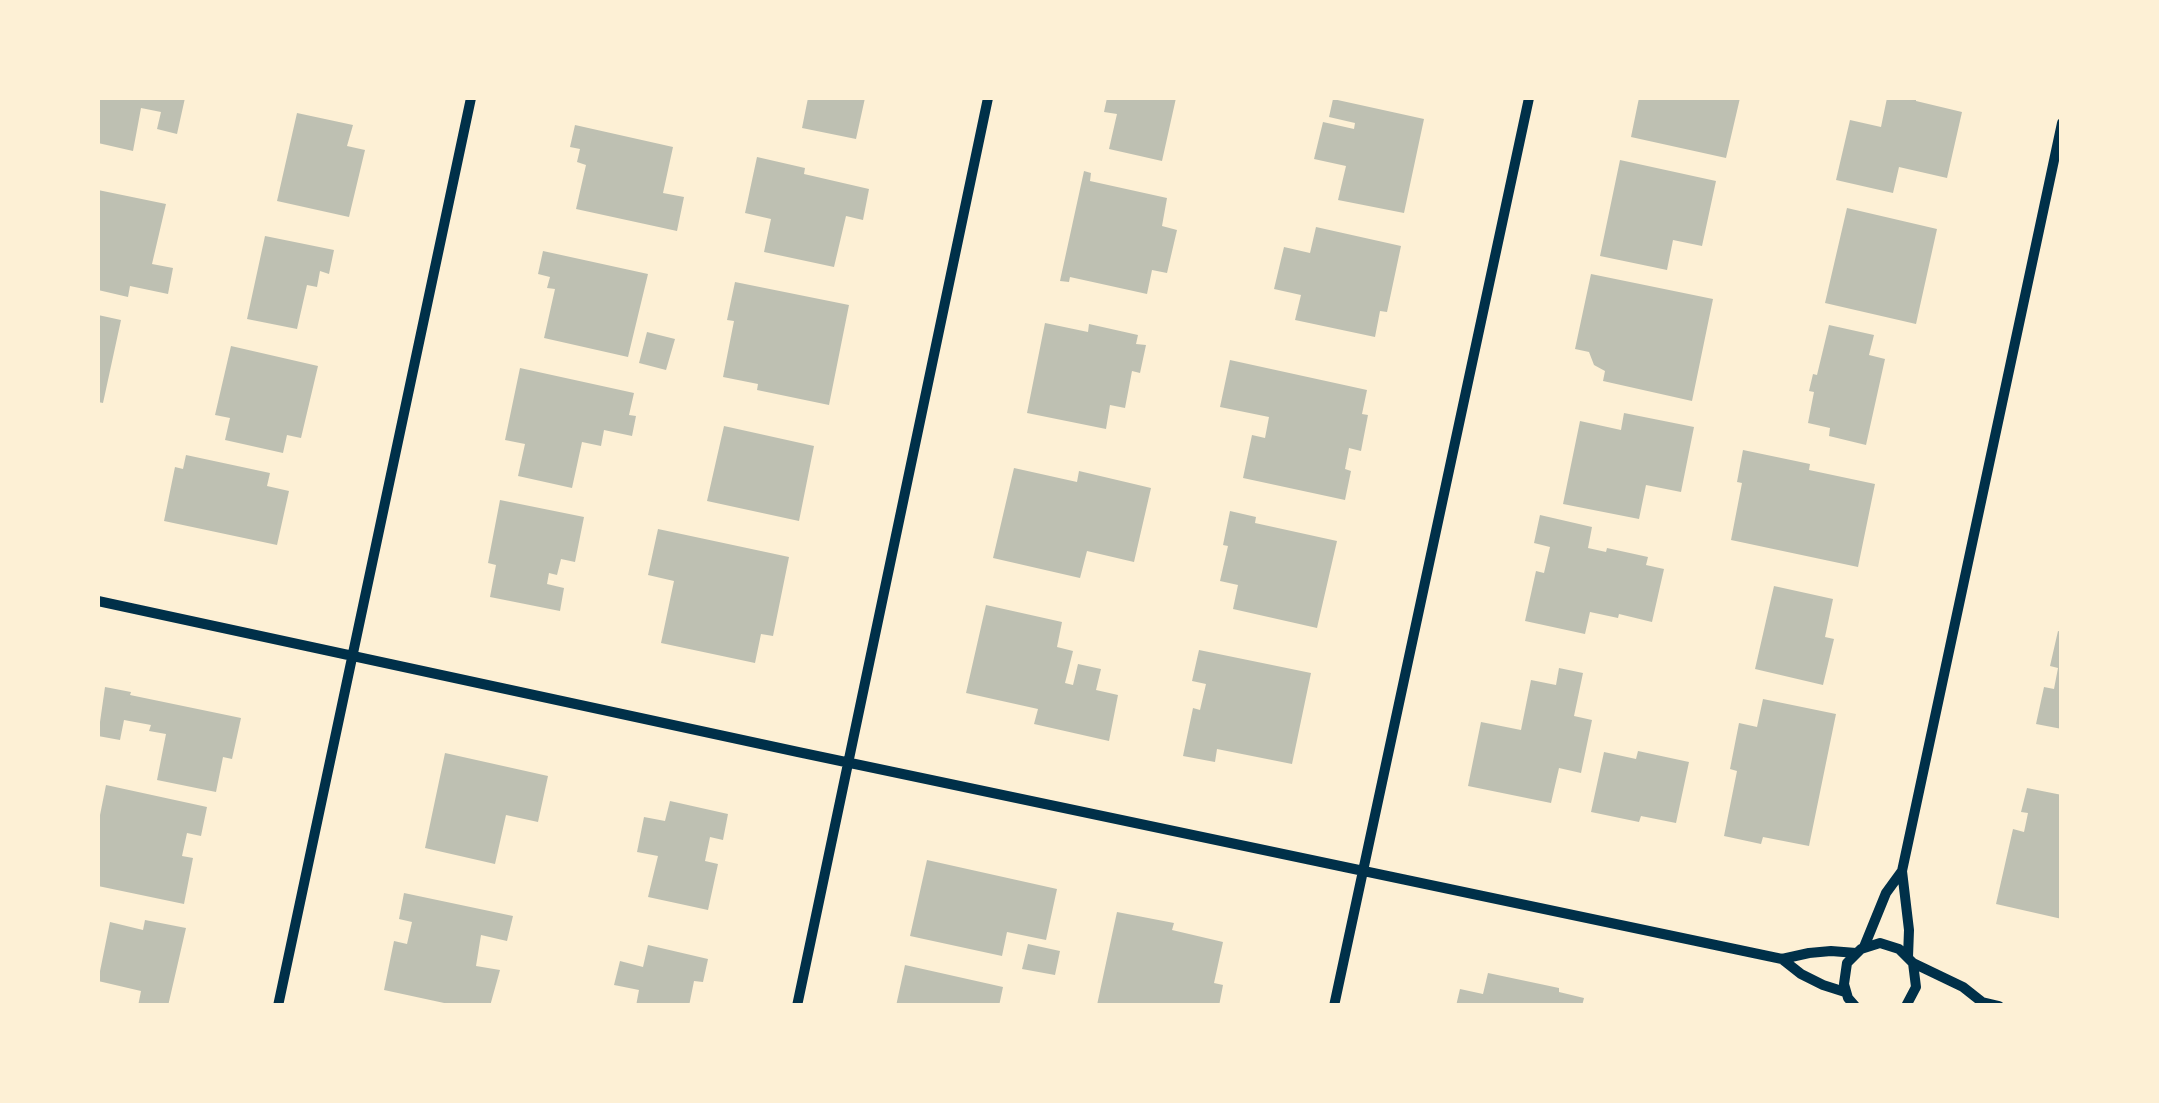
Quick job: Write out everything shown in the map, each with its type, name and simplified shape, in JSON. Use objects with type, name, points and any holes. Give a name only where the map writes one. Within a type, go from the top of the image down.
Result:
[{"type":"street","points":[[278,1006],[472,98]]},
{"type":"street","points":[[797,1006],[988,98]]},
{"type":"street","points":[[1334,1006],[1529,98]]},
{"type":"street","points":[[1906,1006],[1916,987],[1902,871],[2062,123]]},
{"type":"street","points":[[98,601],[1782,959],[1851,1001]]},
{"type":"street","points":[[1851,1001],[1845,969],[1860,950],[1886,894],[1902,871]]},
{"type":"street","points":[[1782,959],[1809,952],[1860,950],[1886,944],[1963,987],[1982,1002],[1999,1006]]},
{"type":"street","points":[[1968,1006],[1982,1002]]},
{"type":"building","points":[[98,98],[185,98],[177,134],[157,129],[161,112],[141,108],[133,151],[98,143]]},
{"type":"building","points":[[808,98],[865,98],[856,139],[802,128]]},
{"type":"building","points":[[1107,98],[1176,98],[1162,161],[1109,149],[1117,114],[1104,112]]},
{"type":"building","points":[[1639,98],[1740,98],[1726,158],[1631,137]]},
{"type":"building","points":[[1887,98],[1916,98],[1962,112],[1947,178],[1899,167],[1893,193],[1836,180],[1850,120],[1881,127]]},
{"type":"building","points":[[1333,99],[1424,119],[1404,213],[1338,200],[1346,166],[1314,159],[1323,122],[1354,129],[1355,123],[1329,117]]},
{"type":"building","points":[[297,113],[353,125],[347,146],[365,150],[349,217],[277,201]]},
{"type":"building","points":[[575,125],[673,147],[663,193],[684,197],[677,231],[576,209],[586,165],[577,162],[580,149],[570,147]]},
{"type":"building","points":[[757,157],[805,168],[804,174],[869,189],[863,220],[846,216],[834,267],[764,252],[771,219],[745,213]]},
{"type":"building","points":[[1620,160],[1716,181],[1702,246],[1673,240],[1667,270],[1600,256]]},
{"type":"building","points":[[1084,171],[1091,173],[1090,181],[1167,198],[1162,226],[1177,230],[1167,273],[1152,270],[1147,294],[1070,277],[1069,282],[1060,281]]},
{"type":"building","points":[[98,190],[166,204],[152,264],[173,268],[168,294],[130,286],[128,297],[98,290]]},
{"type":"building","points":[[1847,208],[1937,229],[1916,324],[1825,303]]},
{"type":"building","points":[[1316,227],[1401,246],[1387,312],[1380,311],[1375,337],[1295,320],[1301,295],[1274,289],[1284,247],[1310,253]]},
{"type":"building","points":[[265,236],[334,250],[329,274],[320,271],[317,287],[307,285],[297,329],[247,319]]},
{"type":"building","points":[[543,251],[648,274],[628,357],[544,338],[555,289],[547,288],[550,277],[538,274]]},
{"type":"building","points":[[1591,274],[1713,299],[1692,401],[1603,381],[1605,371],[1594,365],[1589,352],[1575,349]]},
{"type":"building","points":[[735,282],[849,305],[829,405],[757,390],[758,384],[723,377],[734,321],[727,320]]},
{"type":"building","points":[[98,315],[121,320],[103,403],[98,402]]},
{"type":"building","points":[[1045,323],[1088,332],[1089,324],[1138,335],[1136,344],[1146,345],[1140,373],[1132,371],[1125,408],[1110,405],[1106,429],[1027,413]]},
{"type":"building","points":[[1829,325],[1874,335],[1869,355],[1885,359],[1866,445],[1829,436],[1830,428],[1808,423],[1814,392],[1809,391],[1813,374],[1817,375]]},
{"type":"building","points":[[647,332],[675,339],[666,370],[639,363]]},
{"type":"building","points":[[231,346],[318,366],[301,438],[287,435],[283,453],[225,440],[230,418],[215,415]]},
{"type":"building","points":[[1230,360],[1367,390],[1362,414],[1368,415],[1361,451],[1349,448],[1345,469],[1351,471],[1345,500],[1243,478],[1252,435],[1265,438],[1269,417],[1220,407]]},
{"type":"building","points":[[520,368],[634,393],[629,415],[636,416],[632,436],[604,430],[601,446],[582,442],[572,488],[518,476],[525,444],[505,440]]},
{"type":"building","points":[[1624,413],[1694,427],[1681,492],[1646,485],[1639,519],[1563,504],[1580,421],[1621,430]]},
{"type":"building","points":[[724,426],[814,446],[799,521],[707,501]]},
{"type":"building","points":[[1743,450],[1810,464],[1809,470],[1875,484],[1858,567],[1731,540],[1742,483],[1737,482]]},
{"type":"building","points":[[186,455],[270,473],[267,486],[289,491],[277,545],[164,521],[175,467],[183,469]]},
{"type":"building","points":[[1014,468],[1077,482],[1079,471],[1151,488],[1134,562],[1087,551],[1080,578],[993,558]]},
{"type":"building","points":[[500,500],[584,517],[575,562],[561,559],[557,575],[549,573],[547,584],[564,588],[560,611],[490,597],[496,565],[488,563]]},
{"type":"building","points":[[1230,511],[1256,517],[1255,523],[1337,541],[1317,628],[1233,609],[1238,585],[1220,581]]},
{"type":"building","points":[[1540,515],[1592,527],[1588,548],[1648,557],[1646,565],[1664,569],[1652,622],[1590,612],[1585,634],[1525,621],[1536,571],[1544,573],[1550,547],[1534,543]]},
{"type":"building","points":[[658,529],[789,557],[773,636],[761,634],[755,663],[661,643],[674,581],[648,575]]},
{"type":"building","points":[[1774,586],[1833,599],[1825,637],[1834,639],[1823,685],[1755,669]]},
{"type":"building","points":[[986,605],[1062,622],[1057,647],[1073,651],[1065,683],[1073,685],[1078,664],[1101,669],[1096,690],[1118,695],[1109,741],[1034,724],[1038,709],[966,693]]},
{"type":"building","points":[[2058,631],[2062,632],[2062,729],[2036,724],[2044,687],[2054,689],[2058,668],[2050,666]]},
{"type":"building","points":[[1199,650],[1311,673],[1292,764],[1217,749],[1215,762],[1183,756],[1193,708],[1200,710],[1206,684],[1192,681]]},
{"type":"building","points":[[1559,668],[1583,673],[1574,716],[1592,720],[1581,773],[1559,768],[1551,803],[1468,786],[1481,722],[1521,730],[1531,680],[1556,685]]},
{"type":"building","points":[[105,687],[241,718],[232,759],[223,757],[216,792],[157,780],[166,734],[149,731],[151,725],[124,720],[120,740],[98,736]]},
{"type":"building","points":[[1763,699],[1836,714],[1809,846],[1763,837],[1761,844],[1724,836],[1737,771],[1730,769],[1739,723],[1757,727]]},
{"type":"building","points":[[1638,751],[1689,762],[1676,823],[1641,816],[1639,822],[1591,812],[1604,752],[1636,759]]},
{"type":"building","points":[[445,753],[548,776],[538,822],[506,815],[495,864],[425,848]]},
{"type":"building","points":[[106,785],[207,807],[201,836],[187,833],[182,856],[193,858],[184,904],[98,886],[98,825]]},
{"type":"building","points":[[2027,788],[2062,795],[2062,919],[1996,904],[2013,829],[2024,832],[2028,813],[2021,812]]},
{"type":"building","points":[[670,801],[728,814],[723,840],[710,837],[705,861],[718,864],[708,910],[648,897],[658,856],[637,852],[644,817],[665,821]]},
{"type":"building","points":[[927,860],[1057,889],[1046,940],[1007,932],[1002,956],[910,936]]},
{"type":"building","points":[[404,893],[513,916],[507,941],[481,935],[476,966],[500,970],[490,1006],[458,1006],[384,990],[394,941],[407,944],[412,922],[399,919]]},
{"type":"building","points":[[1117,912],[1174,923],[1172,930],[1223,942],[1214,983],[1223,985],[1219,1006],[1097,1005]]},
{"type":"building","points":[[145,920],[186,928],[168,1006],[138,1006],[141,991],[98,981],[110,922],[143,930]]},
{"type":"building","points":[[1028,944],[1060,951],[1055,975],[1022,969]]},
{"type":"building","points":[[648,945],[708,959],[703,982],[694,981],[689,1006],[636,1006],[639,990],[614,985],[620,961],[643,967]]},
{"type":"building","points":[[905,965],[1003,987],[999,1006],[896,1006]]},
{"type":"building","points":[[1488,973],[1559,988],[1559,992],[1584,998],[1582,1006],[1456,1006],[1460,989],[1483,994]]}]
